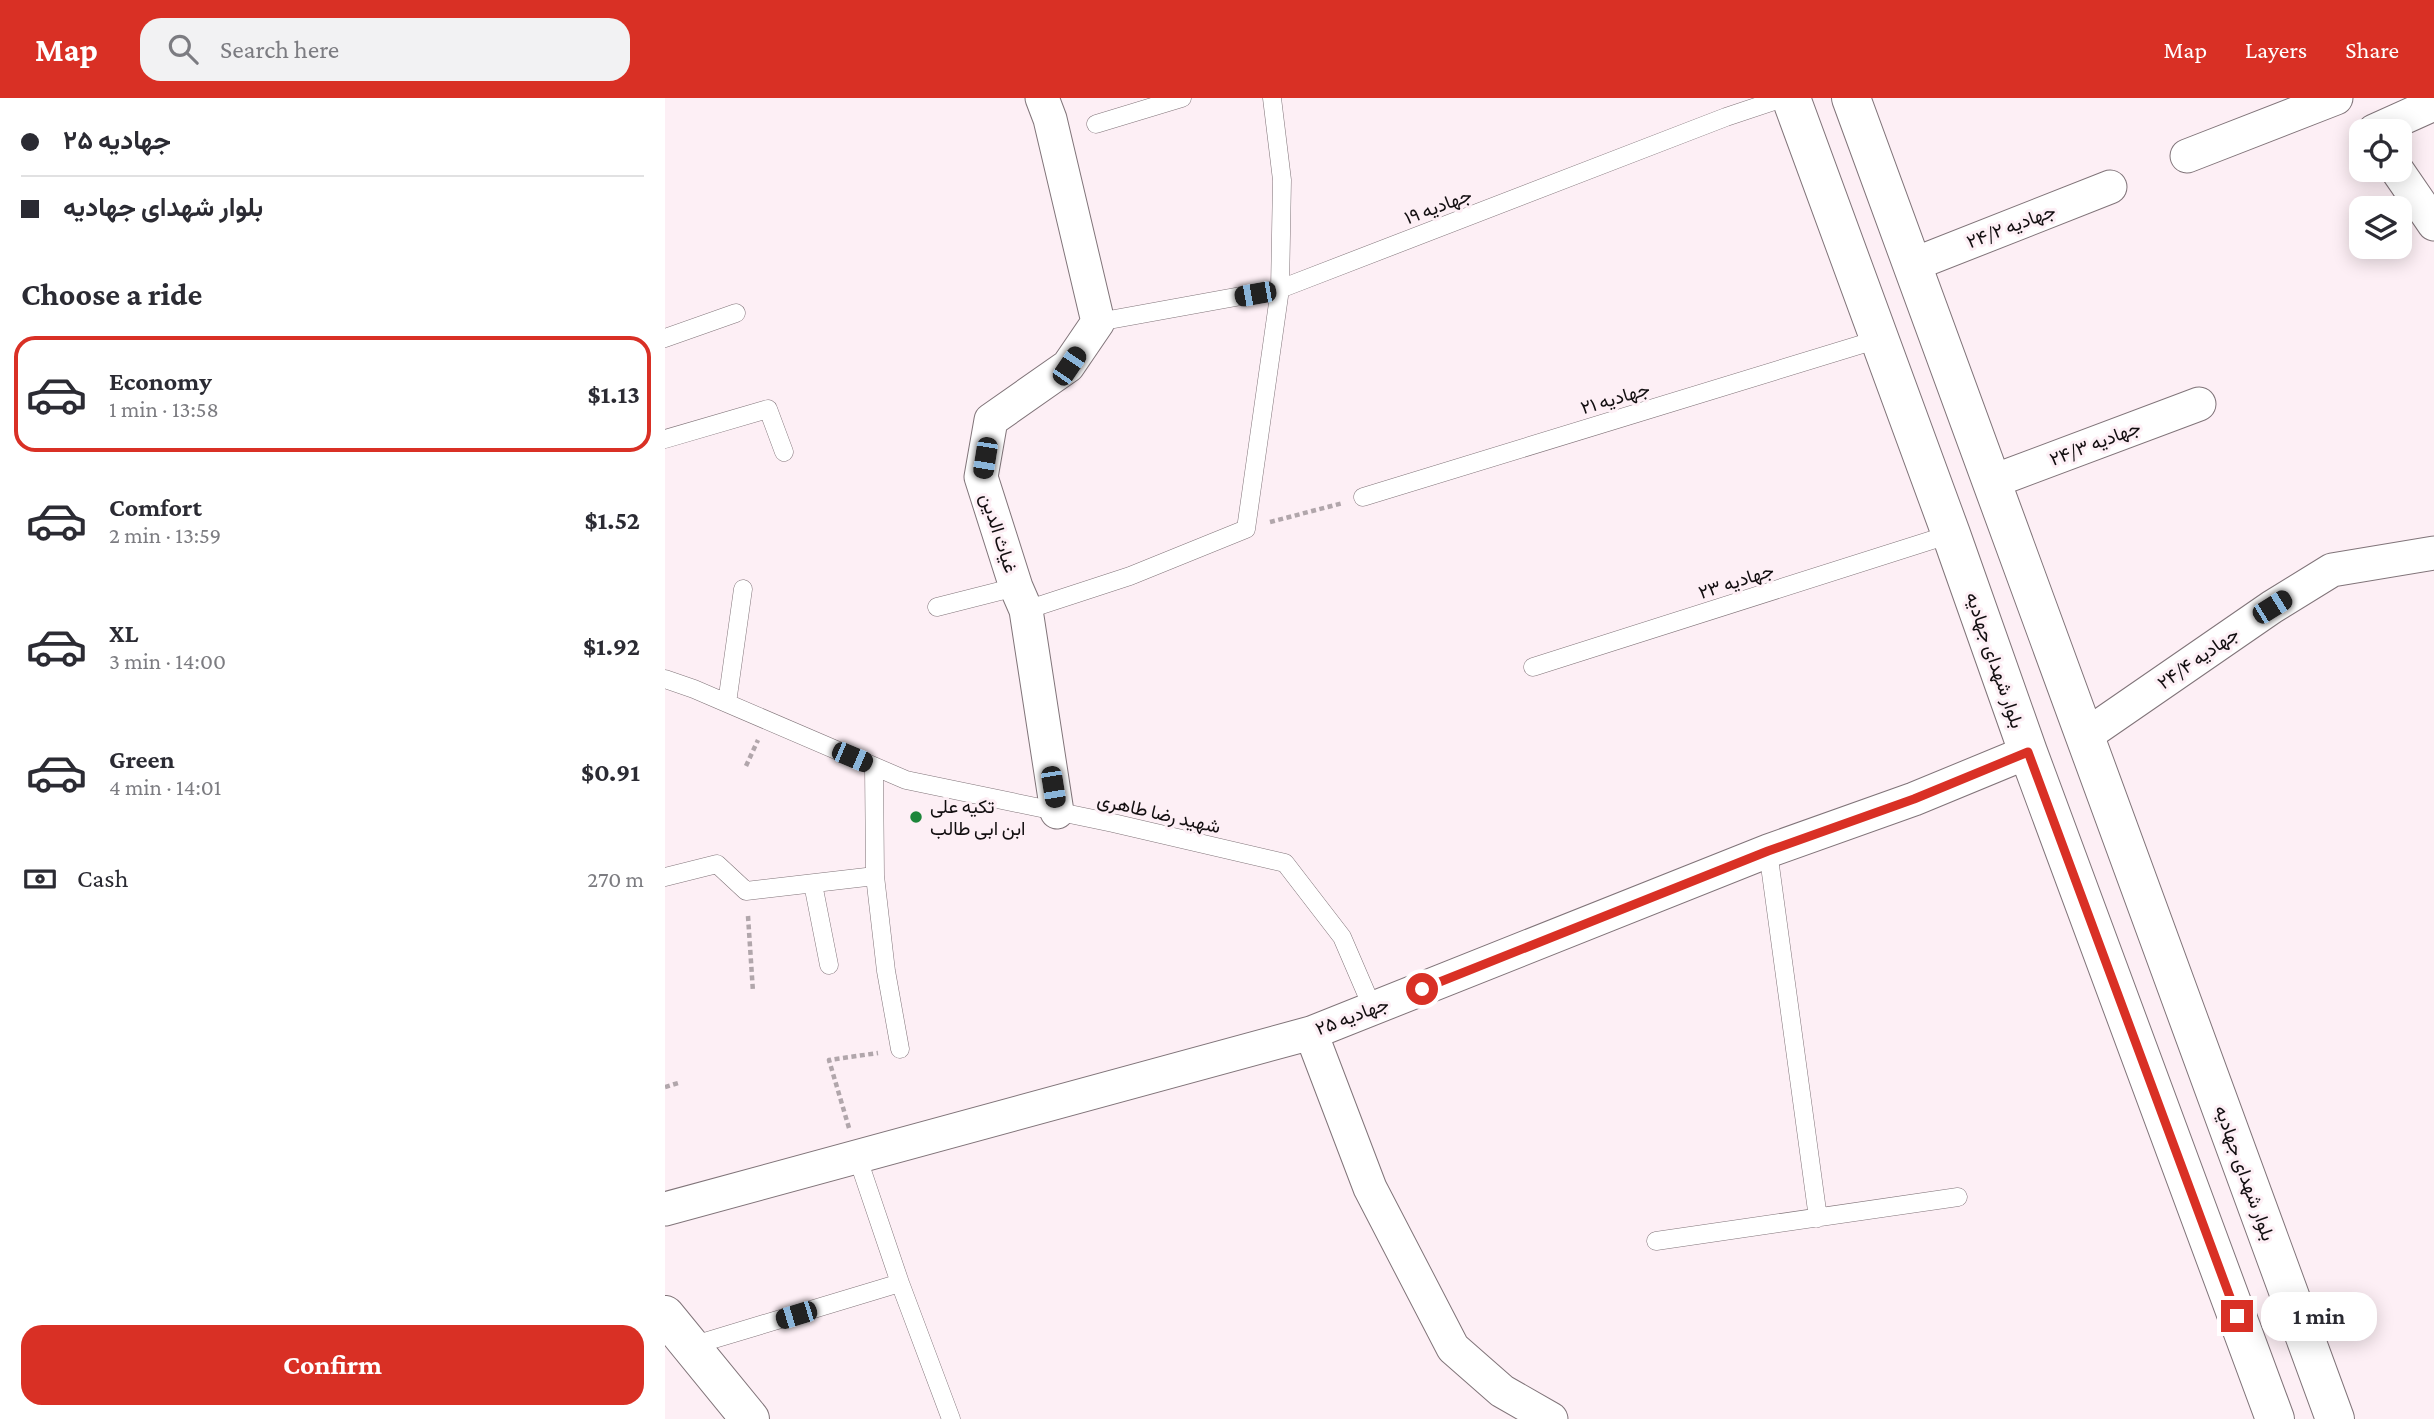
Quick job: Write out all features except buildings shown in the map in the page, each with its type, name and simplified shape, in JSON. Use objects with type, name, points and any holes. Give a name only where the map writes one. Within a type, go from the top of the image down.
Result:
[{"type":"main road","name":"بلوار شهدای جهادیه","points":[[1791,98],[2028,752],[2275,1419]]},
{"type":"main road","name":"بلوار شهدای جهادیه","points":[[1851,98],[2335,1419]]},
{"type":"main road","points":[[2153,1085],[2206,1066]]},
{"type":"main road","points":[[665,1315],[750,1419]]},
{"type":"street","points":[[1042,98],[1050,119],[1098,322]]},
{"type":"street","points":[[2187,156],[2336,98]]},
{"type":"street","points":[[2348,98],[2363,119]]},
{"type":"street","points":[[2400,119],[2434,104]]},
{"type":"street","points":[[2405,182],[2434,224]]},
{"type":"street","name":"جهادیه ۲۴/۲","points":[[1912,265],[2110,187]]},
{"type":"street","name":"غیاث الدین","points":[[1056,812],[1021,598],[981,477],[991,420],[1069,366],[1098,322]]},
{"type":"street","name":"جهادیه ۲۴/۳","points":[[1991,482],[2199,404]]},
{"type":"street","name":"جهادیه ۲۴/۴","points":[[2085,736],[2272,607],[2332,570],[2434,553]]},
{"type":"street","name":"جهادیه ۲۵","points":[[665,1209],[1311,1032],[1768,851],[1914,799],[2028,752]]},
{"type":"street","points":[[1311,1032],[1370,1188],[1453,1348],[1502,1391],[1551,1419]]},
{"type":"lane","points":[[1096,124],[1182,98]]},
{"type":"lane","points":[[937,607],[1021,598],[1130,576],[1246,529],[1280,289],[1282,180],[1272,98]]},
{"type":"lane","name":"جهادیه ۱۹","points":[[1098,322],[1280,289],[1726,117],[1783,98]]},
{"type":"lane","points":[[665,338],[736,313]]},
{"type":"lane","name":"جهادیه ۲۱","points":[[1363,497],[1879,339]]},
{"type":"lane","points":[[665,439],[768,409],[785,452]]},
{"type":"lane","name":"جهادیه ۲۳","points":[[1533,667],[1951,534]]},
{"type":"lane","points":[[727,703],[743,589]]},
{"type":"lane","name":"شهید رضا طاهری","points":[[665,679],[906,780],[1285,863],[1342,937],[1373,1009]]},
{"type":"lane","points":[[874,766],[875,876],[886,971],[900,1049]]},
{"type":"lane","points":[[1768,851],[1818,1217]]},
{"type":"lane","points":[[665,877],[717,864],[747,891],[875,876]]},
{"type":"lane","points":[[813,884],[829,965]]},
{"type":"lane","points":[[857,1156],[900,1283],[951,1419]]},
{"type":"lane","points":[[1656,1241],[1958,1197]]},
{"type":"lane","points":[[691,1346],[900,1283]]},
{"type":"path","points":[[1246,529],[1363,497]]},
{"type":"path","points":[[747,891],[753,992]]},
{"type":"path","points":[[857,1156],[829,1060],[900,1049]]},
{"type":"path","points":[[665,1087],[678,1083]]},
{"type":"place","name":"تکیه علی ابن ابی طالب","points":[[916,817]]},
{"type":"route","points":[[1422,989],[1768,851],[1914,799],[2028,752],[2237,1316]]}]
